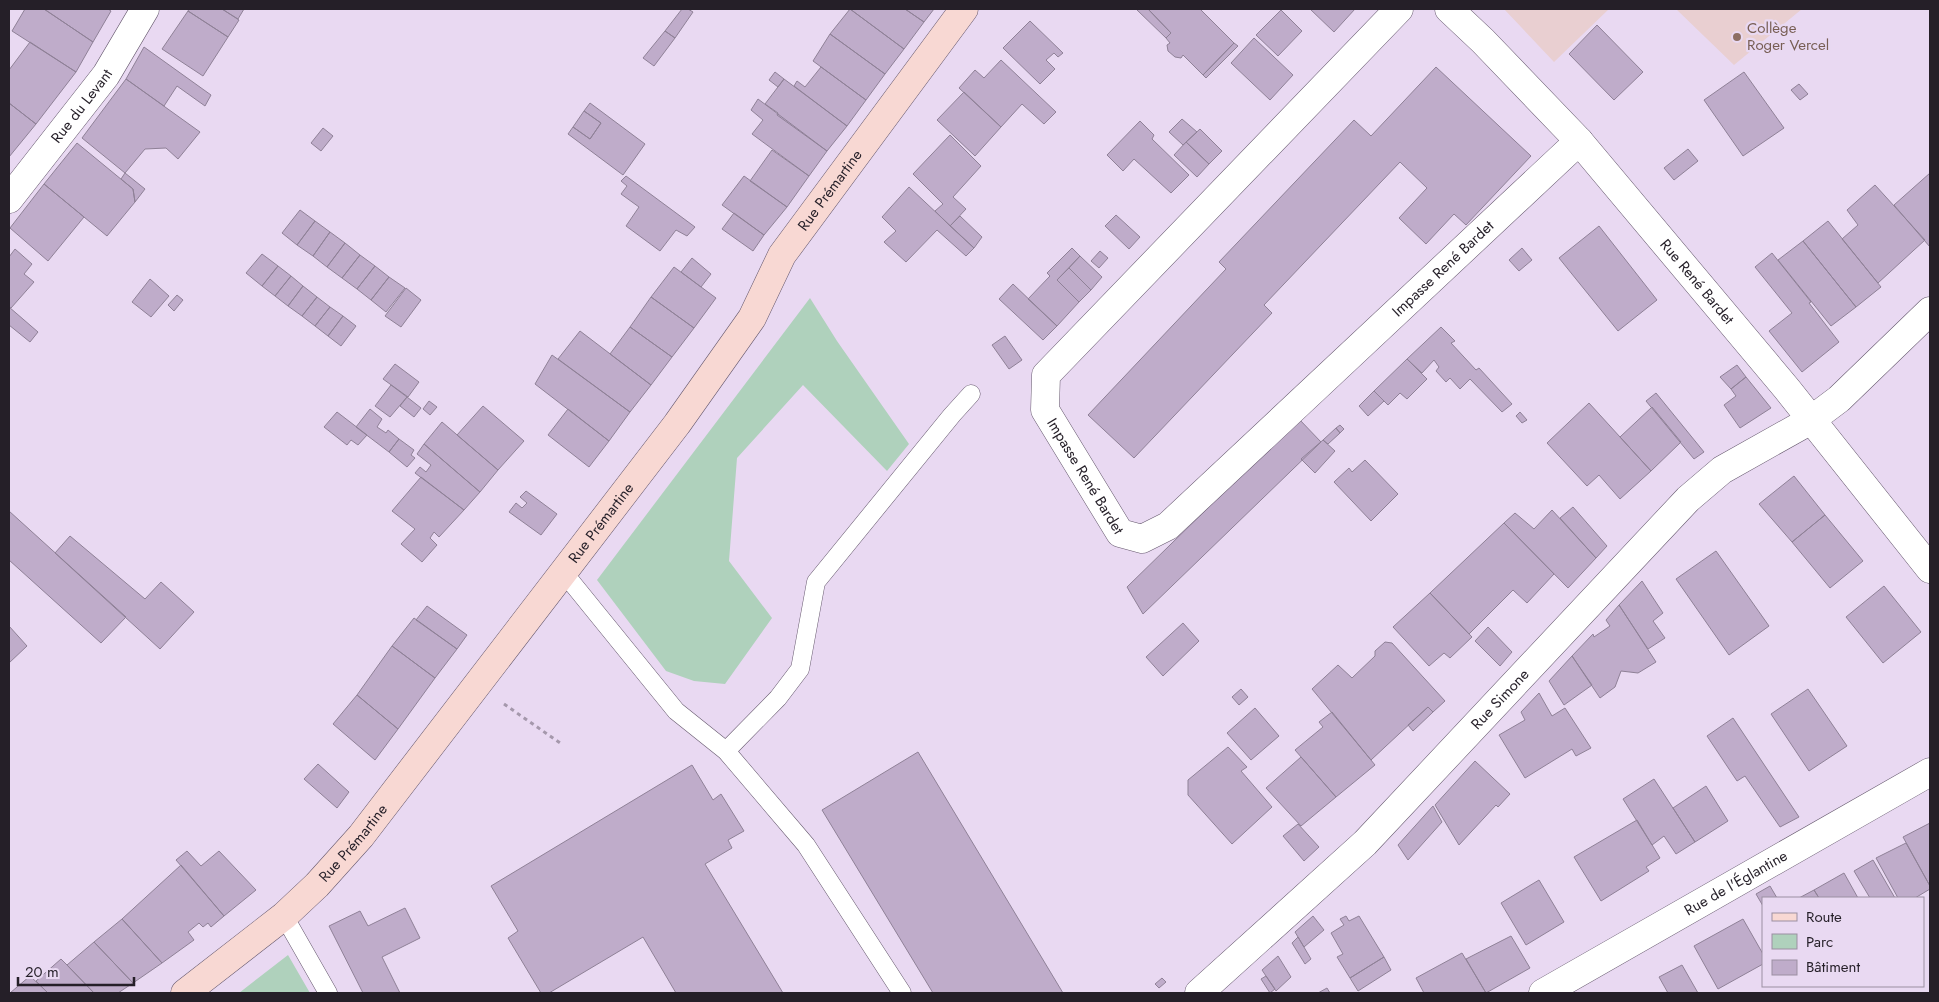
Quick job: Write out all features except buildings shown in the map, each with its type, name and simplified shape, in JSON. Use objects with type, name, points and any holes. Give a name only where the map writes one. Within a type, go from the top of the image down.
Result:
[{"type":"street","name":"Rue du Levant","points":[[9,198],[106,75],[145,9]]},
{"type":"street","name":"Rue Prémartine","points":[[185,993],[284,916],[317,885],[361,836],[478,686],[677,424],[752,318],[782,255],[964,9]]},
{"type":"street","name":"Impasse René Bardet","points":[[1399,9],[1046,375],[1045,410],[1120,533],[1142,539],[1168,526],[1579,141]]},
{"type":"street","name":"Rue René Bardet","points":[[1448,9],[1483,41],[1579,141],[1812,420],[1930,569]]},
{"type":"street","name":"Rue Simone","points":[[1199,993],[1365,843],[1688,499],[1722,470],[1812,420],[1839,399],[1930,311]]},
{"type":"street","name":"Rue de l'Églantine","points":[[1543,993],[1930,772]]},
{"type":"lane","points":[[726,751],[778,698],[800,669],[816,582],[952,414],[972,394]]},
{"type":"lane","points":[[564,573],[676,711],[726,751],[806,844],[902,993]]},
{"type":"lane","points":[[284,916],[328,993]]},
{"type":"path","points":[[478,686],[563,745]]},
{"type":"shaded area","points":[[1504,9],[1609,9],[1554,62]]},
{"type":"shaded area","name":"Collège Roger Vercel","points":[[1676,9],[1802,9],[1734,65]]},
{"type":"green space","points":[[810,298],[837,341],[909,444],[887,471],[803,385],[737,458],[729,561],[772,618],[725,684],[694,681],[666,671],[597,580]]},
{"type":"green space","points":[[288,955],[310,993],[239,993]]},
{"type":"place","name":"Collège Roger Vercel","points":[[1737,37]]}]
